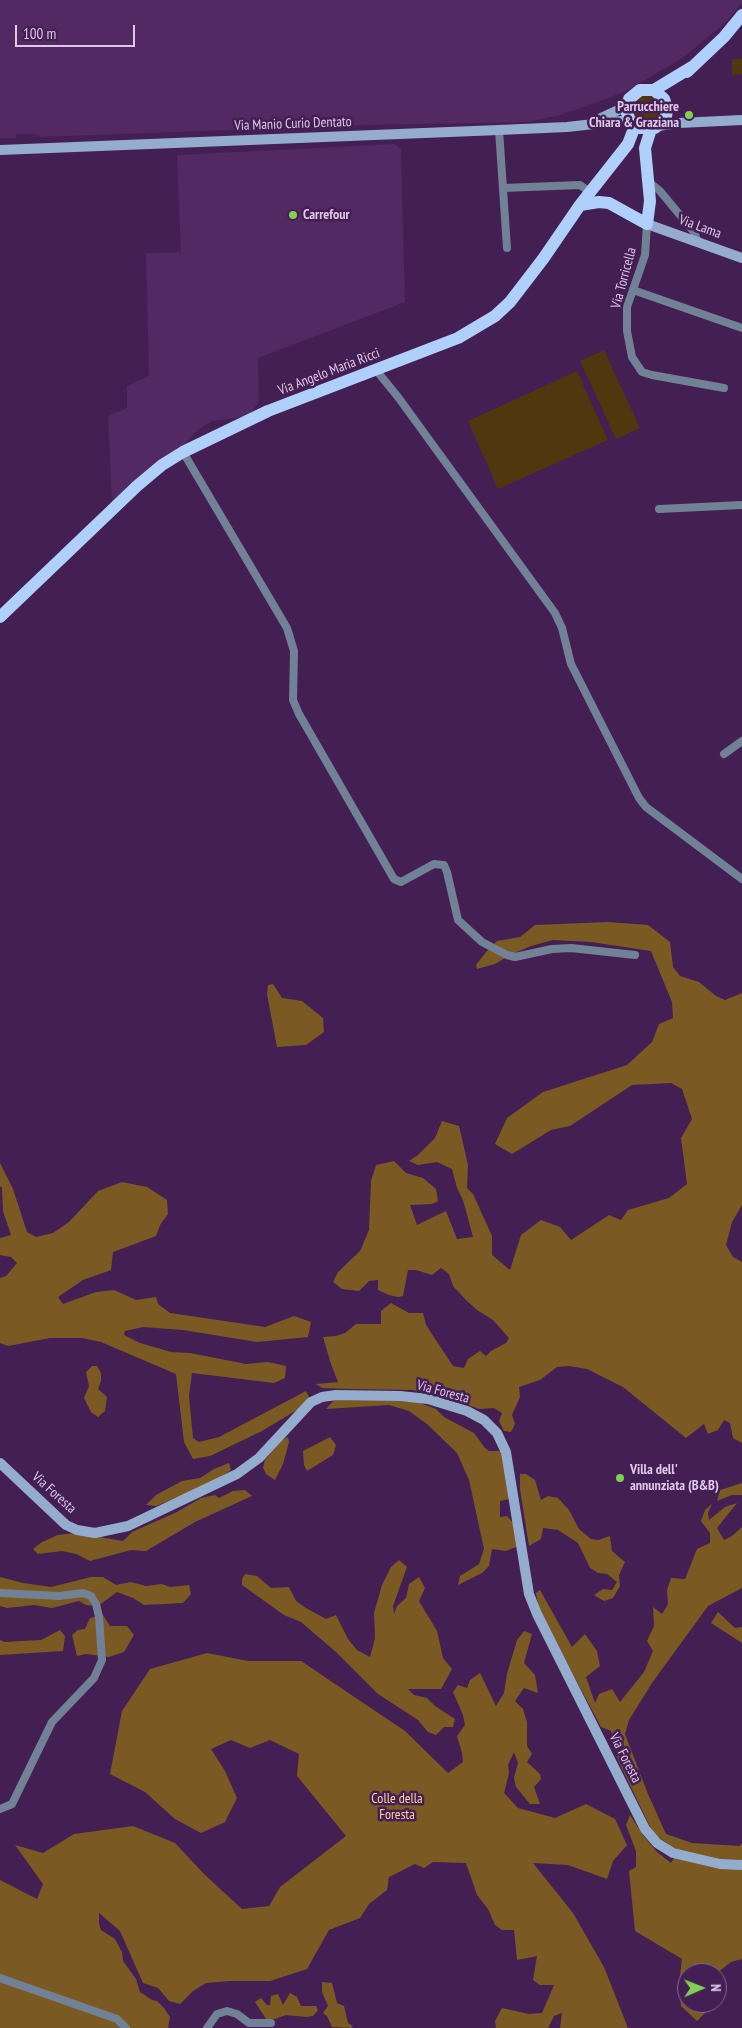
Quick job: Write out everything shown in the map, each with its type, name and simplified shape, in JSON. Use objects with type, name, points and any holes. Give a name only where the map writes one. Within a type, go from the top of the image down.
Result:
[{"type":"main road","points":[[664,99],[692,67],[724,37],[742,15]]},
{"type":"main road","points":[[654,90],[692,67]]},
{"type":"main road","points":[[647,224],[649,182],[646,145],[658,124],[667,108],[664,99],[654,90],[647,89],[634,94],[627,106],[632,123],[640,128],[658,124],[742,120]]},
{"type":"main road","name":"Via Manio Curio Dentato","points":[[588,123],[627,106]]},
{"type":"main road","name":"Via Manio Curio Dentato","points":[[0,150],[567,127],[588,123],[632,123]]},
{"type":"main road","name":"Via Angelo Maria Ricci","points":[[0,617],[138,486],[183,452],[268,411],[458,338],[495,316],[516,295],[580,205],[629,142],[632,123]]},
{"type":"main road","points":[[629,142],[636,141],[646,145]]},
{"type":"main road","points":[[593,188],[609,204]]},
{"type":"main road","points":[[580,205],[592,202],[609,204]]},
{"type":"main road","name":"Via Lama","points":[[609,204],[638,221],[742,258]]},
{"type":"main road","name":"Via Foresta","points":[[0,1463],[66,1525],[77,1530],[95,1533],[128,1526],[237,1474],[259,1458],[311,1402],[322,1397],[336,1395],[400,1396],[428,1399],[467,1411],[484,1420],[497,1433],[506,1452],[529,1594],[537,1614],[645,1829],[657,1843],[673,1853],[720,1864],[742,1865]]},
{"type":"street","points":[[499,130],[507,248]]},
{"type":"street","points":[[649,182],[660,191],[694,232],[698,242]]},
{"type":"street","points":[[503,188],[580,185],[593,188]]},
{"type":"street","name":"Via Torricella","points":[[647,224],[645,255],[627,307],[627,331],[632,357],[642,372],[724,388]]},
{"type":"street","points":[[633,290],[742,328]]},
{"type":"street","points":[[376,370],[555,613],[562,628],[571,664],[639,798],[646,807],[742,879]]},
{"type":"street","points":[[183,452],[287,628],[292,642],[295,661],[293,700],[394,878],[401,882],[434,864],[444,865],[458,920],[482,942],[507,955],[515,957],[552,949],[571,948],[635,955]]},
{"type":"street","points":[[659,510],[742,505]]},
{"type":"street","points":[[724,754],[742,741]]},
{"type":"street","points":[[0,1593],[59,1596],[82,1593],[90,1596],[96,1604],[99,1617],[102,1660],[94,1678],[52,1722],[12,1804],[0,1809]]},
{"type":"street","points":[[0,1978],[117,2019],[126,2028]]},
{"type":"street","points":[[207,2028],[217,2014],[227,2011],[237,2014],[250,2023],[271,2023]]},
{"type":"shaded area","points":[[0,0],[742,0],[742,3],[727,21],[684,57],[626,91],[557,116],[526,122],[365,125],[41,137],[34,134],[16,134],[16,138],[0,138]]},
{"type":"shaded area","points":[[732,59],[742,59],[742,74],[732,75]]},
{"type":"shaded area","points":[[647,96],[656,100],[660,109],[656,118],[647,122],[638,118],[634,109],[638,100]]},
{"type":"shaded area","points":[[395,144],[401,149],[405,302],[258,358],[259,397],[258,403],[250,414],[244,417],[212,421],[199,429],[182,446],[112,502],[108,416],[127,408],[127,386],[149,376],[146,253],[181,252],[177,155]]},
{"type":"shaded area","points":[[604,350],[640,428],[616,439],[580,361]]},
{"type":"shaded area","points":[[577,371],[608,440],[498,489],[468,421]]},
{"type":"green space","points":[[608,922],[648,925],[670,942],[673,967],[680,976],[699,982],[716,996],[725,1000],[742,993],[742,1205],[732,1222],[726,1245],[733,1257],[742,1262],[742,1443],[733,1438],[730,1423],[724,1420],[718,1430],[708,1434],[704,1424],[686,1438],[623,1387],[587,1369],[569,1366],[557,1367],[540,1380],[519,1387],[520,1397],[512,1415],[515,1424],[511,1432],[504,1431],[499,1421],[502,1413],[494,1408],[479,1409],[456,1400],[413,1390],[322,1388],[316,1384],[338,1382],[323,1337],[345,1333],[356,1324],[381,1324],[381,1311],[391,1303],[409,1313],[423,1313],[426,1325],[453,1366],[464,1368],[468,1359],[480,1351],[486,1356],[506,1343],[509,1338],[493,1320],[466,1300],[453,1286],[449,1274],[441,1268],[432,1275],[416,1270],[408,1270],[403,1296],[398,1297],[378,1290],[378,1280],[369,1281],[359,1291],[342,1289],[333,1282],[338,1272],[360,1251],[369,1230],[371,1181],[376,1165],[394,1161],[406,1173],[423,1178],[436,1189],[438,1201],[432,1204],[410,1205],[417,1225],[446,1211],[457,1239],[473,1237],[452,1169],[437,1162],[418,1165],[409,1161],[435,1138],[442,1121],[459,1126],[468,1165],[467,1188],[473,1194],[492,1236],[492,1255],[510,1270],[521,1235],[541,1220],[560,1227],[571,1240],[609,1215],[621,1220],[628,1210],[669,1198],[687,1184],[681,1138],[692,1119],[682,1089],[671,1083],[632,1085],[570,1126],[551,1130],[512,1154],[495,1144],[507,1118],[543,1092],[627,1065],[652,1042],[659,1024],[673,1018],[672,1002],[651,951],[591,942],[553,940],[531,946],[495,964],[477,969],[476,965],[497,941],[520,937],[535,925]]},
{"type":"green space","points":[[273,984],[282,998],[302,1001],[323,1018],[324,1032],[306,1045],[277,1047],[267,994],[268,985]]},
{"type":"green space","points":[[0,1163],[13,1189],[27,1232],[36,1237],[53,1233],[69,1222],[98,1191],[122,1182],[147,1187],[167,1200],[168,1214],[160,1225],[156,1236],[113,1252],[111,1270],[83,1280],[58,1297],[63,1304],[96,1292],[114,1290],[136,1300],[156,1297],[158,1304],[170,1313],[265,1327],[294,1316],[311,1322],[308,1337],[257,1342],[183,1330],[143,1327],[125,1331],[124,1335],[140,1343],[171,1352],[190,1353],[246,1364],[268,1362],[286,1366],[285,1378],[274,1383],[192,1373],[189,1396],[193,1438],[199,1442],[219,1437],[306,1391],[309,1397],[302,1407],[262,1431],[210,1456],[193,1459],[184,1442],[176,1374],[101,1342],[82,1338],[50,1338],[8,1346],[0,1343],[0,1278],[6,1276],[17,1263],[11,1257],[0,1255],[0,1238],[11,1235],[3,1211]]},
{"type":"green space","points":[[92,1366],[97,1366],[101,1373],[98,1389],[107,1397],[105,1411],[98,1417],[91,1412],[84,1398],[89,1386],[86,1372]]},
{"type":"green space","points":[[357,1399],[418,1402],[436,1409],[444,1417],[474,1433],[489,1451],[501,1451],[510,1464],[510,1499],[500,1501],[500,1517],[507,1516],[515,1525],[519,1537],[516,1547],[506,1551],[492,1549],[489,1566],[482,1573],[458,1585],[460,1576],[479,1564],[484,1549],[469,1480],[457,1453],[427,1424],[409,1411],[389,1405],[326,1409],[334,1400]]},
{"type":"green space","points":[[288,1437],[289,1442],[283,1464],[275,1480],[266,1474],[263,1468],[265,1460],[282,1440]]},
{"type":"green space","points":[[330,1437],[336,1445],[333,1455],[307,1471],[304,1465],[303,1451]]},
{"type":"green space","points":[[229,1463],[231,1470],[212,1483],[156,1506],[146,1505],[156,1495],[182,1481],[200,1478],[214,1469]]},
{"type":"green space","points":[[520,1474],[526,1474],[535,1480],[541,1500],[548,1496],[558,1498],[569,1510],[579,1529],[591,1539],[598,1540],[610,1536],[612,1551],[625,1562],[619,1575],[620,1586],[613,1598],[604,1601],[594,1595],[603,1589],[612,1590],[617,1582],[607,1574],[598,1573],[590,1568],[578,1543],[558,1530],[543,1528],[541,1539],[529,1546],[520,1489]]},
{"type":"green space","points":[[742,1483],[742,1495],[732,1495],[717,1501],[720,1490]]},
{"type":"green space","points":[[245,1490],[252,1496],[195,1522],[146,1551],[131,1550],[90,1561],[76,1554],[62,1551],[38,1554],[33,1549],[42,1542],[58,1535],[75,1533],[123,1541],[132,1532],[177,1512],[201,1498],[215,1495],[219,1498],[233,1491]]},
{"type":"green space","points":[[737,1503],[717,1528],[724,1540],[742,1527],[742,1588],[708,1606],[652,1683],[629,1720],[625,1734],[666,1834],[692,1843],[740,1846],[742,1843],[742,1959],[727,1965],[727,1963],[682,1963],[682,1959],[635,1931],[629,1871],[636,1867],[636,1851],[626,1825],[630,1815],[656,1851],[671,1863],[678,1851],[653,1833],[618,1760],[611,1731],[601,1727],[539,1609],[536,1593],[540,1590],[572,1647],[585,1634],[597,1651],[600,1666],[586,1677],[595,1703],[599,1694],[612,1689],[620,1702],[644,1672],[653,1651],[647,1641],[654,1626],[653,1607],[662,1614],[668,1604],[667,1590],[671,1578],[685,1579],[697,1549],[710,1543],[710,1533],[701,1521],[705,1510],[712,1504],[708,1513],[709,1520],[725,1507]]},
{"type":"green space","points":[[399,1560],[407,1567],[393,1606],[394,1614],[397,1606],[406,1598],[409,1584],[419,1577],[425,1588],[419,1601],[437,1631],[443,1658],[452,1669],[441,1689],[408,1689],[414,1695],[427,1698],[435,1706],[455,1719],[453,1727],[444,1727],[436,1735],[428,1732],[418,1720],[378,1694],[336,1652],[301,1622],[284,1615],[242,1585],[242,1579],[245,1574],[257,1576],[271,1588],[289,1587],[296,1601],[306,1608],[326,1619],[336,1615],[348,1639],[357,1650],[370,1657],[375,1638],[374,1613],[382,1585],[391,1567]]},
{"type":"green space","points":[[0,1577],[51,1587],[91,1577],[103,1577],[116,1585],[131,1582],[146,1586],[162,1584],[170,1587],[189,1585],[191,1594],[183,1603],[144,1605],[133,1598],[117,1592],[98,1606],[86,1605],[79,1601],[52,1608],[34,1605],[7,1608],[0,1606]]},
{"type":"green space","points":[[718,1612],[735,1628],[742,1627],[742,1643],[711,1623]]},
{"type":"green space","points":[[103,1615],[110,1626],[127,1626],[134,1635],[124,1652],[109,1657],[86,1654],[77,1656],[72,1635],[78,1630],[85,1629],[90,1618]]},
{"type":"green space","points":[[60,1630],[65,1636],[63,1651],[0,1655],[0,1640],[4,1642],[41,1640]]},
{"type":"green space","name":"Colle della Foresta","points":[[524,1631],[532,1634],[524,1663],[535,1675],[538,1693],[524,1688],[515,1701],[523,1709],[527,1722],[527,1746],[532,1754],[527,1762],[540,1774],[541,1779],[534,1787],[540,1804],[530,1804],[516,1787],[514,1778],[518,1763],[514,1752],[508,1765],[509,1773],[504,1793],[518,1808],[555,1818],[586,1804],[615,1819],[627,1845],[613,1861],[607,1879],[568,1865],[533,1863],[573,1913],[604,1967],[628,2028],[560,2028],[562,2013],[554,2016],[548,2028],[496,2028],[495,2021],[502,2008],[529,2014],[542,2013],[554,1985],[540,1985],[533,1980],[537,1956],[517,1960],[514,1930],[502,1930],[495,1925],[488,1909],[477,1895],[466,1863],[433,1862],[424,1868],[415,1864],[389,1877],[387,1890],[369,1904],[360,1918],[329,1930],[307,1969],[270,1981],[206,1983],[193,1991],[180,2004],[169,2001],[158,1988],[143,1983],[120,1931],[99,1913],[101,1930],[115,1939],[122,1952],[123,1961],[136,1979],[140,1992],[157,2001],[170,2017],[168,2028],[0,2028],[0,1880],[37,1899],[43,1884],[15,1845],[43,1853],[74,1834],[133,1826],[175,1843],[204,1874],[242,1909],[269,1906],[280,1887],[346,1836],[297,1776],[299,1754],[270,1740],[250,1748],[231,1740],[211,1749],[225,1771],[237,1798],[225,1822],[201,1833],[175,1819],[145,1792],[110,1774],[122,1711],[150,1669],[207,1653],[248,1661],[301,1661],[405,1731],[448,1773],[463,1762],[457,1736],[465,1725],[463,1715],[453,1692],[458,1685],[467,1688],[470,1680],[480,1673],[496,1706],[504,1693],[507,1674],[517,1640]]},
{"type":"green space","points":[[322,1982],[332,1983],[337,2003],[344,2006],[348,2023],[353,2026],[351,2028],[332,2027],[327,2016],[323,2013],[328,2006],[322,1992]]},
{"type":"green space","points":[[290,1993],[297,1997],[301,2006],[316,2006],[318,2010],[313,2016],[286,2015],[275,2019],[266,2019],[255,2002],[261,1998],[267,2005],[270,2005],[271,1996],[278,1994],[283,2005]]},
{"type":"green space","points":[[688,2013],[705,2013],[697,2021]]},
{"type":"place","name":"Parrucchiere Chiara & Graziana","points":[[689,115]]},
{"type":"place","name":"Carrefour","points":[[293,215]]},
{"type":"place","name":"Villa dell' annunziata (B&B)","points":[[620,1478]]}]
